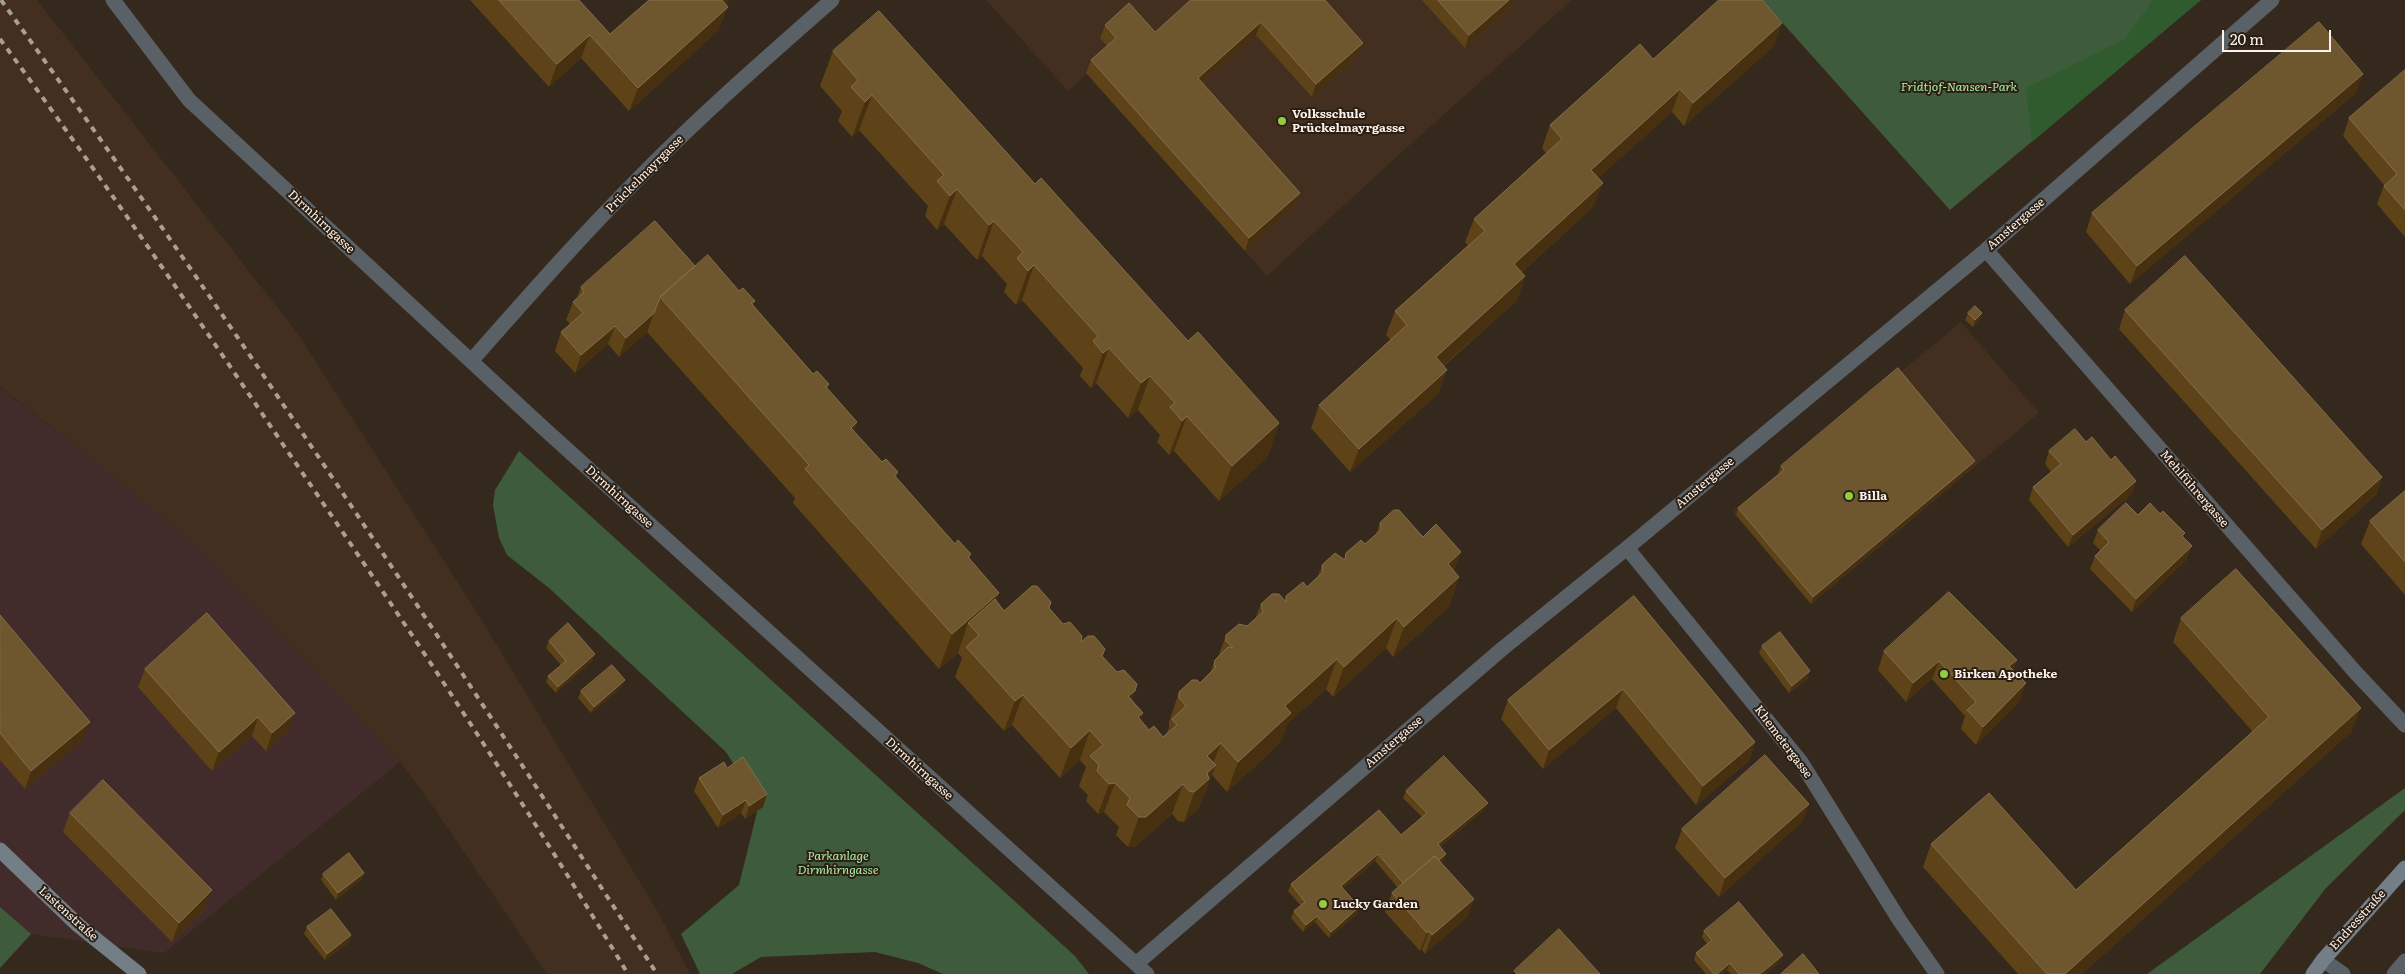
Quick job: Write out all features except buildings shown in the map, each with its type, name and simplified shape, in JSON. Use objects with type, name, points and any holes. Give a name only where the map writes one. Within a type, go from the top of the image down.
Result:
[{"type":"street","name":"Dirmhirngasse","points":[[112,0],[189,100],[471,361],[1141,969]]},
{"type":"street","name":"Prückelmayrgasse","points":[[471,361],[554,267],[640,177],[770,54],[832,0]]},
{"type":"street","name":"Amstergasse","points":[[1141,969],[1502,649],[1627,548],[1986,250],[2272,0]]},
{"type":"street","name":"Mehlführergasse","points":[[1986,250],[2356,673],[2405,725]]},
{"type":"street","name":"Khemetergasse","points":[[1627,548],[1801,762],[1900,921],[1937,974]]},
{"type":"street","name":"Lastenstraße","points":[[0,850],[78,925],[139,974]]},
{"type":"street","name":"Endresstraße","points":[[2313,974],[2323,960],[2405,868]]},
{"type":"street","points":[[2323,960],[2343,974]]},
{"type":"street","points":[[2394,974],[2405,961]]},
{"type":"shaded area","points":[[0,0],[37,0],[298,334],[478,614],[658,912],[690,974],[547,974],[434,808],[400,762],[202,551],[80,449],[0,387]]},
{"type":"shaded area","name":"Volksschule Prückelmayrgasse","points":[[986,0],[1572,0],[1267,276],[1087,74],[1068,91]]},
{"type":"shaded area","name":"Billa","points":[[1961,322],[2039,413],[1811,604],[1732,511]]},
{"type":"shaded area","points":[[0,388],[80,449],[202,551],[400,762],[164,953],[32,934],[0,968]]},
{"type":"green space","name":"Fridtjof-Nansen-Park","points":[[1762,0],[2201,0],[1950,210]]},
{"type":"green space","points":[[2153,0],[2201,0],[2032,142],[2026,88],[2125,39]]},
{"type":"green space","name":"Parkanlage Dirmhirngasse","points":[[519,451],[1075,956],[1089,974],[943,974],[918,963],[875,952],[761,957],[732,974],[700,974],[681,934],[739,885],[757,812],[755,798],[726,752],[549,588],[507,555],[499,538],[493,505],[495,490]]},
{"type":"green space","points":[[2405,788],[2405,810],[2326,888],[2260,974],[2147,974]]},
{"type":"green space","points":[[0,907],[31,934],[0,968]]},
{"type":"railway","points":[[1,0],[253,360],[417,604],[657,974]]},
{"type":"railway","points":[[0,39],[143,240],[371,574],[502,772],[628,974]]},
{"type":"place","name":"Volksschule Prückelmayrgasse","points":[[1282,121]]},
{"type":"place","name":"Billa","points":[[1849,496]]},
{"type":"place","name":"Birken Apotheke","points":[[1944,674]]},
{"type":"place","name":"Lucky Garden","points":[[1323,904]]}]
